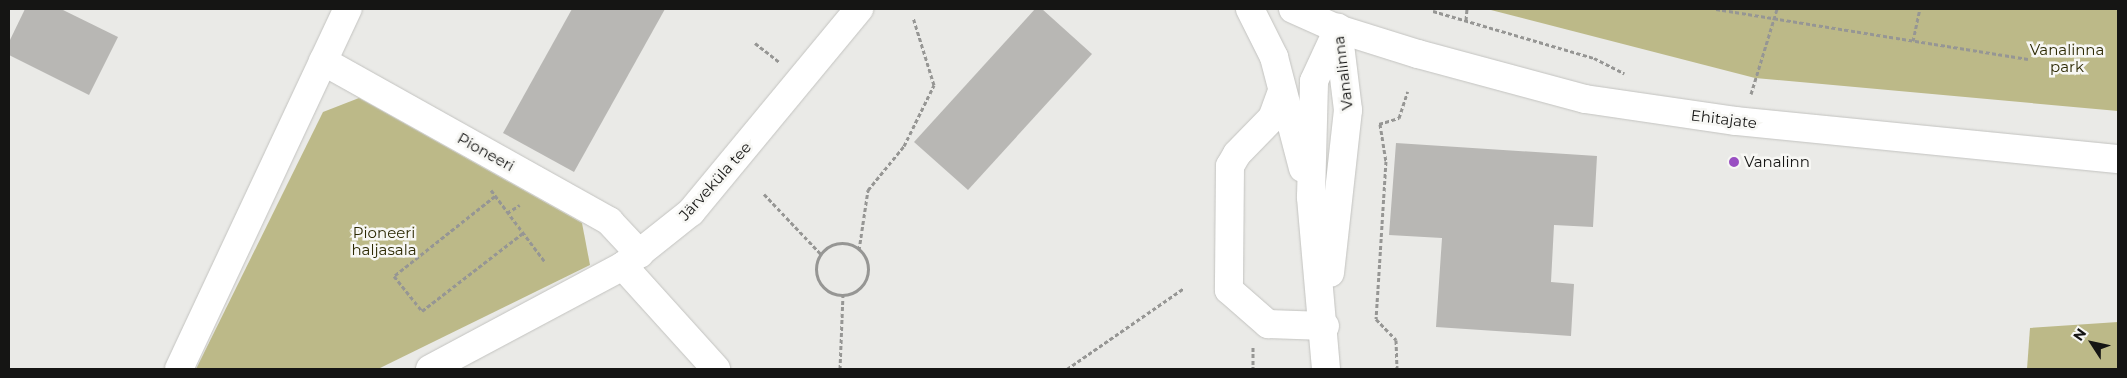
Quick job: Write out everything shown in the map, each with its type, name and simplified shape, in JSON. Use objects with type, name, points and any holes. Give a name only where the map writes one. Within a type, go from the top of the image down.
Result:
[{"type":"street","points":[[179,369],[348,9]]},
{"type":"street","name":"Järveküla tee","points":[[430,369],[632,260],[691,212],[859,9]]},
{"type":"street","points":[[1250,9],[1264,30],[1311,197]]},
{"type":"street","points":[[1293,9],[1337,19]]},
{"type":"street","name":"Ehitajate","points":[[1337,19],[1527,85],[1643,108],[2118,159]]},
{"type":"street","name":"Vanalinna","points":[[1326,369],[1325,326],[1311,197],[1314,81],[1337,19]]},
{"type":"street","name":"Vanalinna","points":[[1325,326],[1348,110],[1337,19]]},
{"type":"street","name":"Pioneeri","points":[[323,61],[609,221],[632,260],[716,369]]},
{"type":"street","points":[[1282,90],[1267,125],[1232,159],[1229,290],[1268,324],[1325,326]]},
{"type":"path","points":[[1466,20],[1467,9]]},
{"type":"path","points":[[1716,9],[2028,59]]},
{"type":"path","points":[[1748,104],[1777,9]]},
{"type":"path","points":[[1913,41],[1920,9]]},
{"type":"path","points":[[1433,11],[1594,58]]},
{"type":"path","points":[[860,250],[835,244],[821,254],[818,277],[828,290],[843,295],[865,282],[867,265],[860,250],[868,190],[904,146],[934,85],[913,17]]},
{"type":"path","points":[[755,43],[785,67]]},
{"type":"path","points":[[1373,124],[1380,124],[1399,118],[1408,91]]},
{"type":"path","points":[[1380,124],[1386,161],[1376,319],[1396,340],[1397,369]]},
{"type":"path","points":[[489,154],[479,175],[545,262]]},
{"type":"path","points":[[764,194],[821,254]]},
{"type":"path","points":[[495,196],[394,276],[422,311],[523,233]]},
{"type":"path","points":[[1067,369],[1184,288]]},
{"type":"path","points":[[840,369],[843,295]]},
{"type":"path","points":[[1253,346],[1254,369]]},
{"type":"green space","name":"Vanalinna park","points":[[1487,9],[2118,9],[2118,111],[1755,78]]},
{"type":"green space","name":"Pioneeri haljasala","points":[[359,98],[582,223],[590,265],[378,369],[196,369],[323,112]]},
{"type":"green space","points":[[2118,322],[2118,369],[2027,369],[2030,328]]},
{"type":"building","points":[[25,9],[61,9],[118,37],[89,95],[9,55],[9,42]]},
{"type":"building","points":[[572,9],[665,9],[574,172],[503,133]]},
{"type":"building","points":[[1035,9],[1042,9],[1092,54],[968,190],[914,142]]},
{"type":"building","points":[[1396,143],[1597,156],[1593,227],[1554,225],[1551,282],[1574,284],[1571,336],[1436,327],[1442,238],[1389,235]]},
{"type":"place","name":"Vanalinn","points":[[1734,162]]}]
